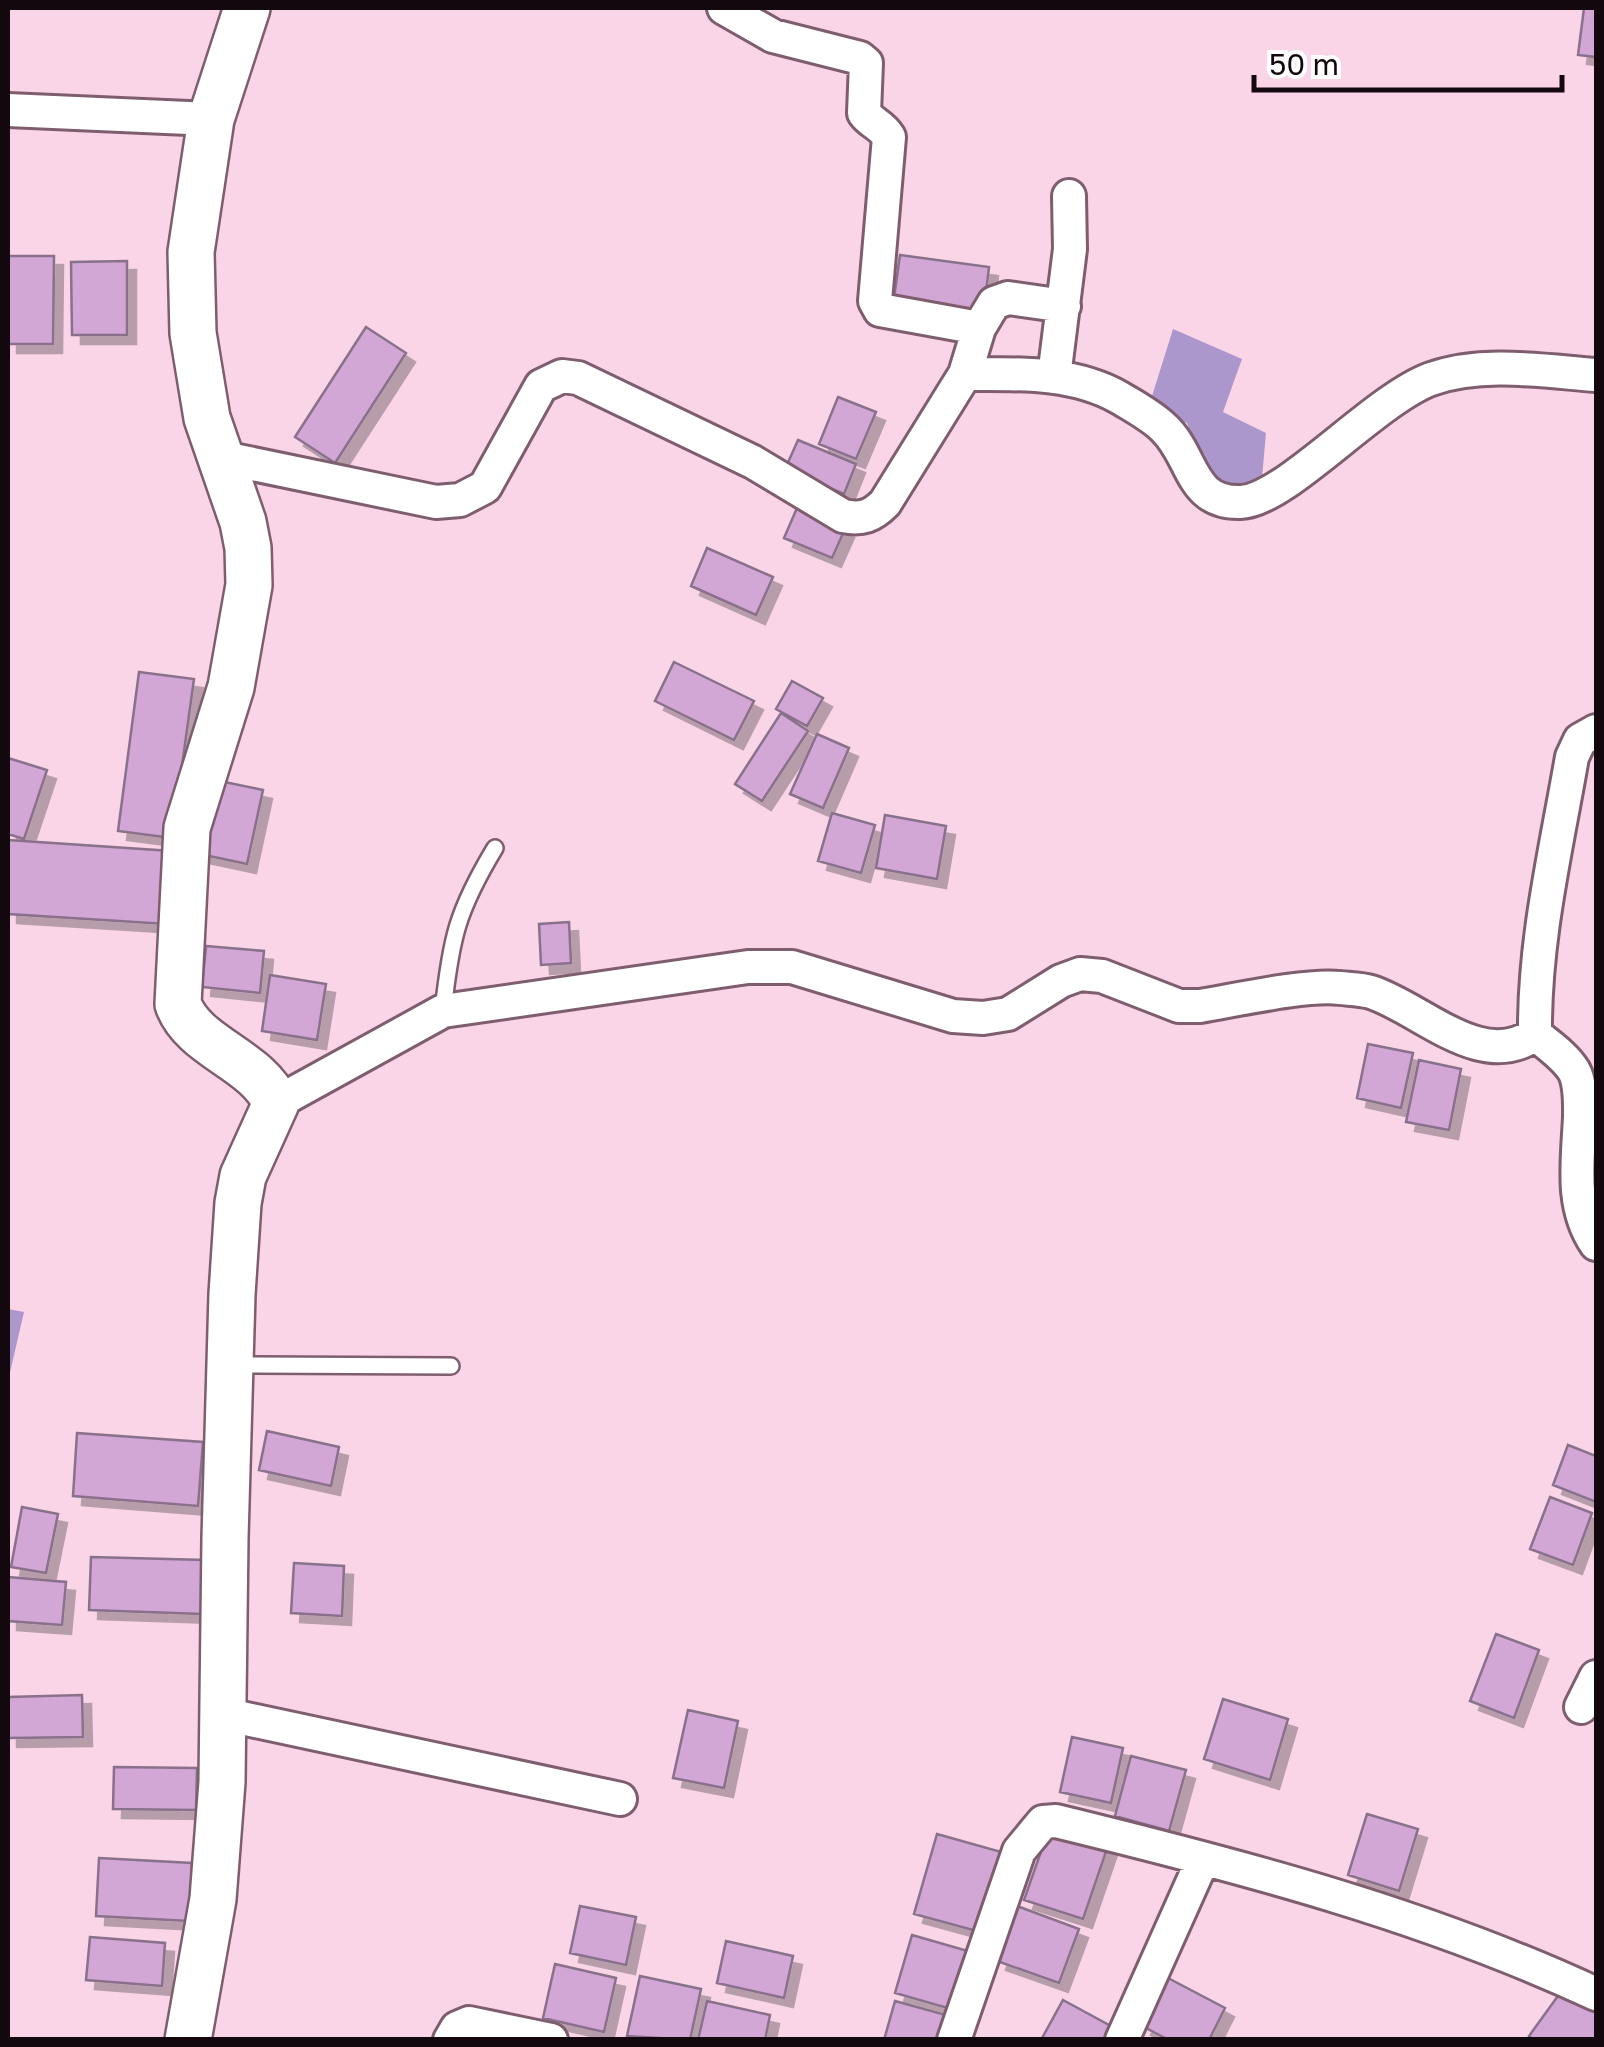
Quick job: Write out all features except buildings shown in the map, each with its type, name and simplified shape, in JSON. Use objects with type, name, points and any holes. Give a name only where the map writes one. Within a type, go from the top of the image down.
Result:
[{"type":"street","points":[[247,8],[211,119],[191,252],[194,332],[207,418],[242,522],[248,548],[248,585],[230,687],[187,828],[178,1004],[190,1026],[269,1086],[276,1102]]},
{"type":"street","points":[[724,8],[774,36],[860,58],[866,63],[864,113],[868,120],[884,127],[889,136],[874,301],[880,310],[895,315],[979,328]]},
{"type":"street","points":[[8,110],[211,119]]},
{"type":"street","points":[[1054,377],[1070,249],[1068,196]]},
{"type":"street","points":[[219,457],[436,502],[460,500],[484,487],[540,386],[562,376],[578,378],[753,462],[844,516],[858,519],[872,515],[886,503],[964,374],[979,328],[994,302],[1008,298],[1064,306]]},
{"type":"street","points":[[964,374],[1054,377],[1116,396],[1166,430],[1198,486],[1208,494],[1238,502],[1268,494],[1398,394],[1431,379],[1457,372],[1503,369],[1596,375]]},
{"type":"street","points":[[1596,731],[1580,740],[1572,758],[1534,980],[1535,1034],[1565,1059],[1576,1074],[1580,1096],[1579,1208],[1596,1244]]},
{"type":"street","points":[[188,2040],[213,1899],[222,1782],[232,1294],[242,1176],[276,1102],[443,1011],[748,967],[792,967],[953,1016],[983,1018],[1008,1014],[1060,981],[1080,974],[1102,976],[1179,1006],[1333,986],[1371,992],[1473,1043],[1521,1044],[1535,1034]]},
{"type":"street","points":[[1581,1707],[1596,1677]]},
{"type":"street","points":[[223,1714],[620,1799]]},
{"type":"street","points":[[954,2040],[1019,1851],[1043,1822],[1056,1821],[1352,1900],[1513,1956],[1596,1994]]},
{"type":"street","points":[[1122,2040],[1203,1860]]},
{"type":"street","points":[[450,2040],[457,2028],[468,2024],[551,2040]]},
{"type":"lane","points":[[443,1011],[456,924],[468,894],[495,848]]},
{"type":"lane","points":[[231,1364],[451,1366]]},
{"type":"shaded area","points":[[1173,329],[1242,359],[1223,412],[1266,433],[1261,489],[1210,485],[1187,423],[1148,409]]},
{"type":"shaded area","points":[[8,1309],[24,1312],[8,1381]]}]
